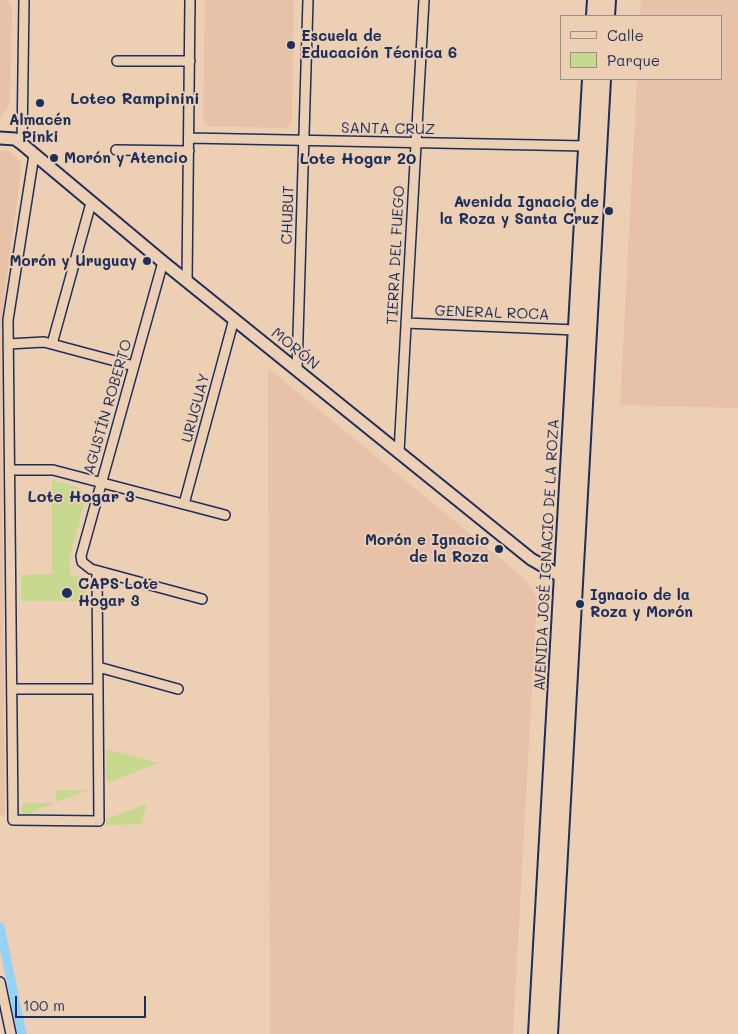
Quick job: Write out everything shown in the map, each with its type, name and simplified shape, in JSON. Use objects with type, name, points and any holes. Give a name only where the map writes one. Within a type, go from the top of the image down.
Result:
[{"type":"main road","points":[[594,15],[595,0]]},
{"type":"main road","points":[[607,15],[608,0]]},
{"type":"main road","name":"AVENIDA JOSÉ IGNACIO DE LA ROZA","points":[[550,1034],[569,577],[576,330],[590,80]]},
{"type":"main road","name":"AVENIDA JOSÉ IGNACIO DE LA ROZA","points":[[536,1034],[604,80]]},
{"type":"street","points":[[22,144],[24,0]]},
{"type":"street","points":[[187,282],[190,0]]},
{"type":"street","name":"CHUBUT","points":[[297,370],[308,0]]},
{"type":"street","name":"TIERRA DEL FUEGO","points":[[399,452],[424,0]]},
{"type":"street","points":[[117,61],[190,61]]},
{"type":"street","name":"MORÓN","points":[[0,138],[14,139],[22,144],[187,282],[531,558],[569,577]]},
{"type":"street","name":"SANTA CRUZ","points":[[189,138],[586,146]]},
{"type":"street","points":[[116,150],[189,150]]},
{"type":"street","points":[[34,154],[8,320],[13,820],[99,821],[97,571],[202,599]]},
{"type":"street","points":[[52,344],[91,203]]},
{"type":"street","name":"AGUSTÍN ROBERTO","points":[[97,571],[86,566],[81,556],[163,262]]},
{"type":"street","name":"URUGUAY","points":[[184,504],[234,319]]},
{"type":"street","name":"GENERAL ROCA","points":[[406,323],[576,330]]},
{"type":"street","points":[[8,344],[44,342],[134,366]]},
{"type":"street","points":[[10,470],[52,470],[225,515]]},
{"type":"street","points":[[98,667],[178,689]]},
{"type":"street","points":[[12,689],[98,689]]},
{"type":"street","points":[[0,982],[10,1034]]},
{"type":"shaded area","points":[[0,0],[8,0],[12,7],[10,103],[0,119]]},
{"type":"shaded area","name":"Escuela de Educación Técnica 6","points":[[205,0],[294,0],[292,121],[286,128],[209,126],[203,120]]},
{"type":"shaded area","points":[[641,0],[738,0],[738,408],[620,405],[637,80],[723,80],[723,15],[640,15]]},
{"type":"shaded area","points":[[8,150],[22,163],[1,325],[5,815],[0,815],[0,152]]},
{"type":"shaded area","points":[[268,368],[524,578],[537,597],[513,1034],[270,1034]]},
{"type":"green space","points":[[52,480],[80,488],[86,496],[70,557],[70,574],[86,579],[86,601],[21,601],[21,575],[52,574]]},
{"type":"green space","points":[[106,749],[158,763],[110,782],[106,779]]},
{"type":"green space","points":[[56,790],[89,790],[56,802]]},
{"type":"green space","points":[[22,803],[55,803],[22,816]]},
{"type":"green space","points":[[147,804],[141,824],[106,825],[106,819]]},
{"type":"waterway","points":[[543,1034],[549,926]]},
{"type":"waterway","points":[[0,927],[22,1034]]},
{"type":"place","name":"Escuela de Educación Técnica 6","points":[[291,45]]},
{"type":"place","name":"Almacén Pinki","points":[[40,103]]},
{"type":"place","name":"Morón y Atencio","points":[[54,158]]},
{"type":"place","name":"Avenida Ignacio de la Roza y Santa Cruz","points":[[609,211]]},
{"type":"place","name":"Morón y Uruguay","points":[[147,261]]},
{"type":"place","name":"Morón e Ignacio de la Roza","points":[[499,549]]},
{"type":"place","name":"CAPS Lote Hogar 3","points":[[67,593]]},
{"type":"place","name":"Ignacio de la Roza y Morón","points":[[580,604]]},
{"type":"district","name":"Loteo Rampinini","points":[[135,99]]},
{"type":"district","name":"Lote Hogar 20","points":[[358,159]]},
{"type":"district","name":"Lote Hogar 3","points":[[81,497]]}]
